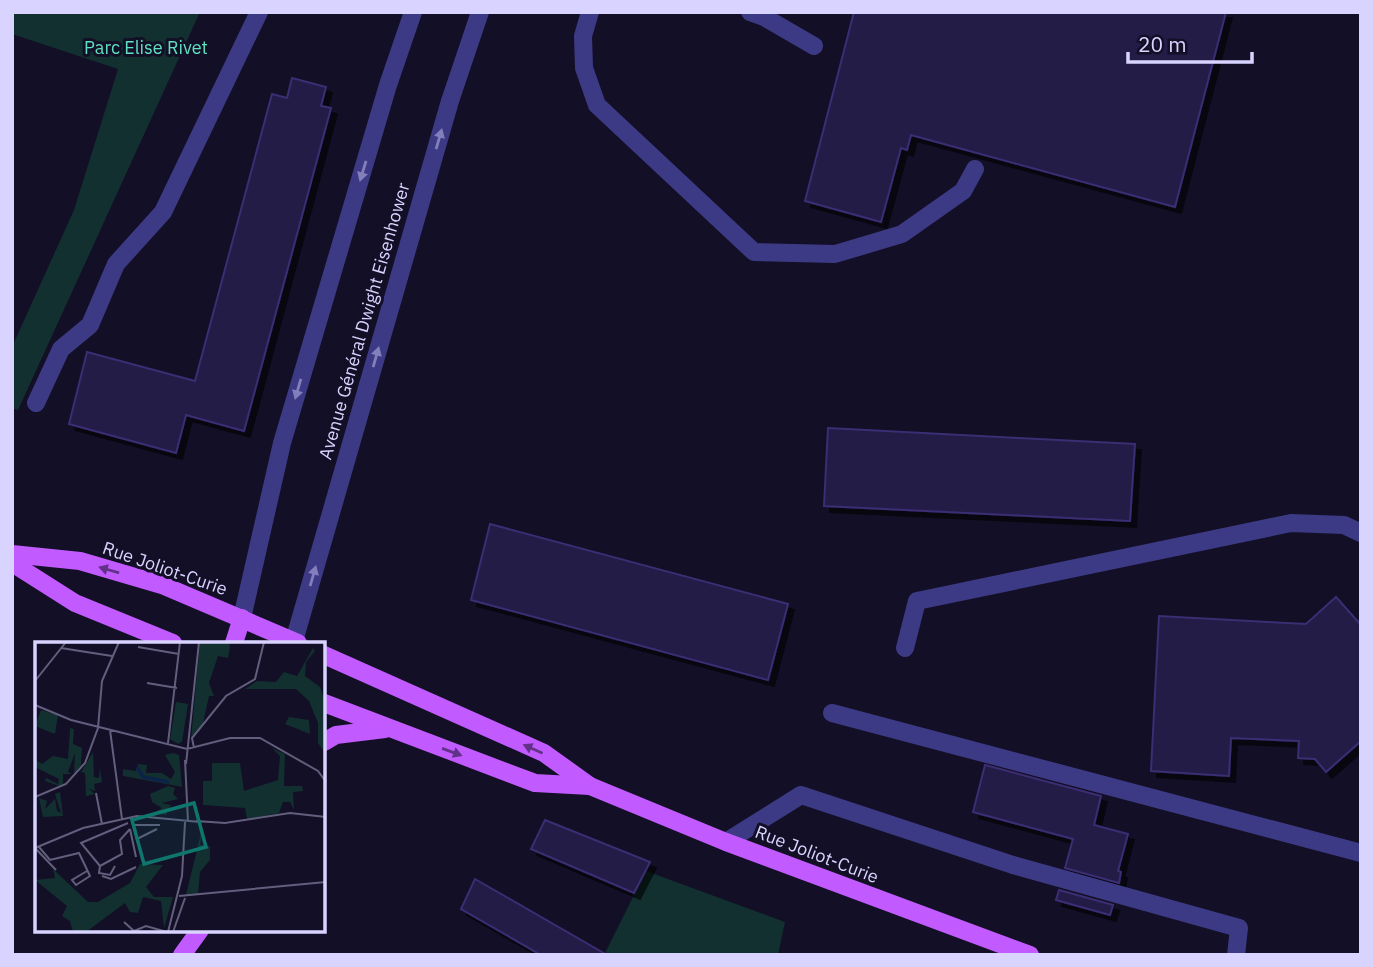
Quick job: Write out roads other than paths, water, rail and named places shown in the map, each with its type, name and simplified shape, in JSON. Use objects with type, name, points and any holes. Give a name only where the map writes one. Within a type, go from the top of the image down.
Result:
[{"type":"main road","name":"Rue Joliot-Curie","points":[[12,554],[80,561],[162,585],[293,642]]},
{"type":"main road","points":[[12,563],[75,603],[171,642]]},
{"type":"main road","points":[[234,642],[242,618]]},
{"type":"main road","name":"Rue Joliot-Curie","points":[[326,656],[544,753],[590,786],[726,842],[1030,955]]},
{"type":"main road","name":"Rue Joliot-Curie","points":[[326,704],[535,783],[590,786]]},
{"type":"main road","points":[[326,740],[336,734],[388,728]]},
{"type":"main road","points":[[181,955],[182,932]]},
{"type":"main road","points":[[181,955],[198,932]]},
{"type":"street","points":[[36,404],[61,349],[90,325],[116,264],[163,212],[259,12]]},
{"type":"street","points":[[242,618],[282,443],[388,85],[413,12]]},
{"type":"street","name":"Avenue Général Dwight Eisenhower","points":[[295,642],[450,101],[480,12]]},
{"type":"street","points":[[590,12],[583,36],[584,68],[597,105],[754,253],[835,254],[902,234],[963,191],[975,169]]},
{"type":"street","points":[[750,12],[764,17],[814,46]]},
{"type":"street","points":[[905,648],[918,601],[1292,523],[1344,524],[1361,533]]},
{"type":"street","points":[[832,713],[1361,853]]},
{"type":"street","points":[[726,842],[801,795],[1013,865],[1239,928],[1236,955]]},
{"type":"park label","name":"Parc Elise Rivet","points":[[146,47]]}]
